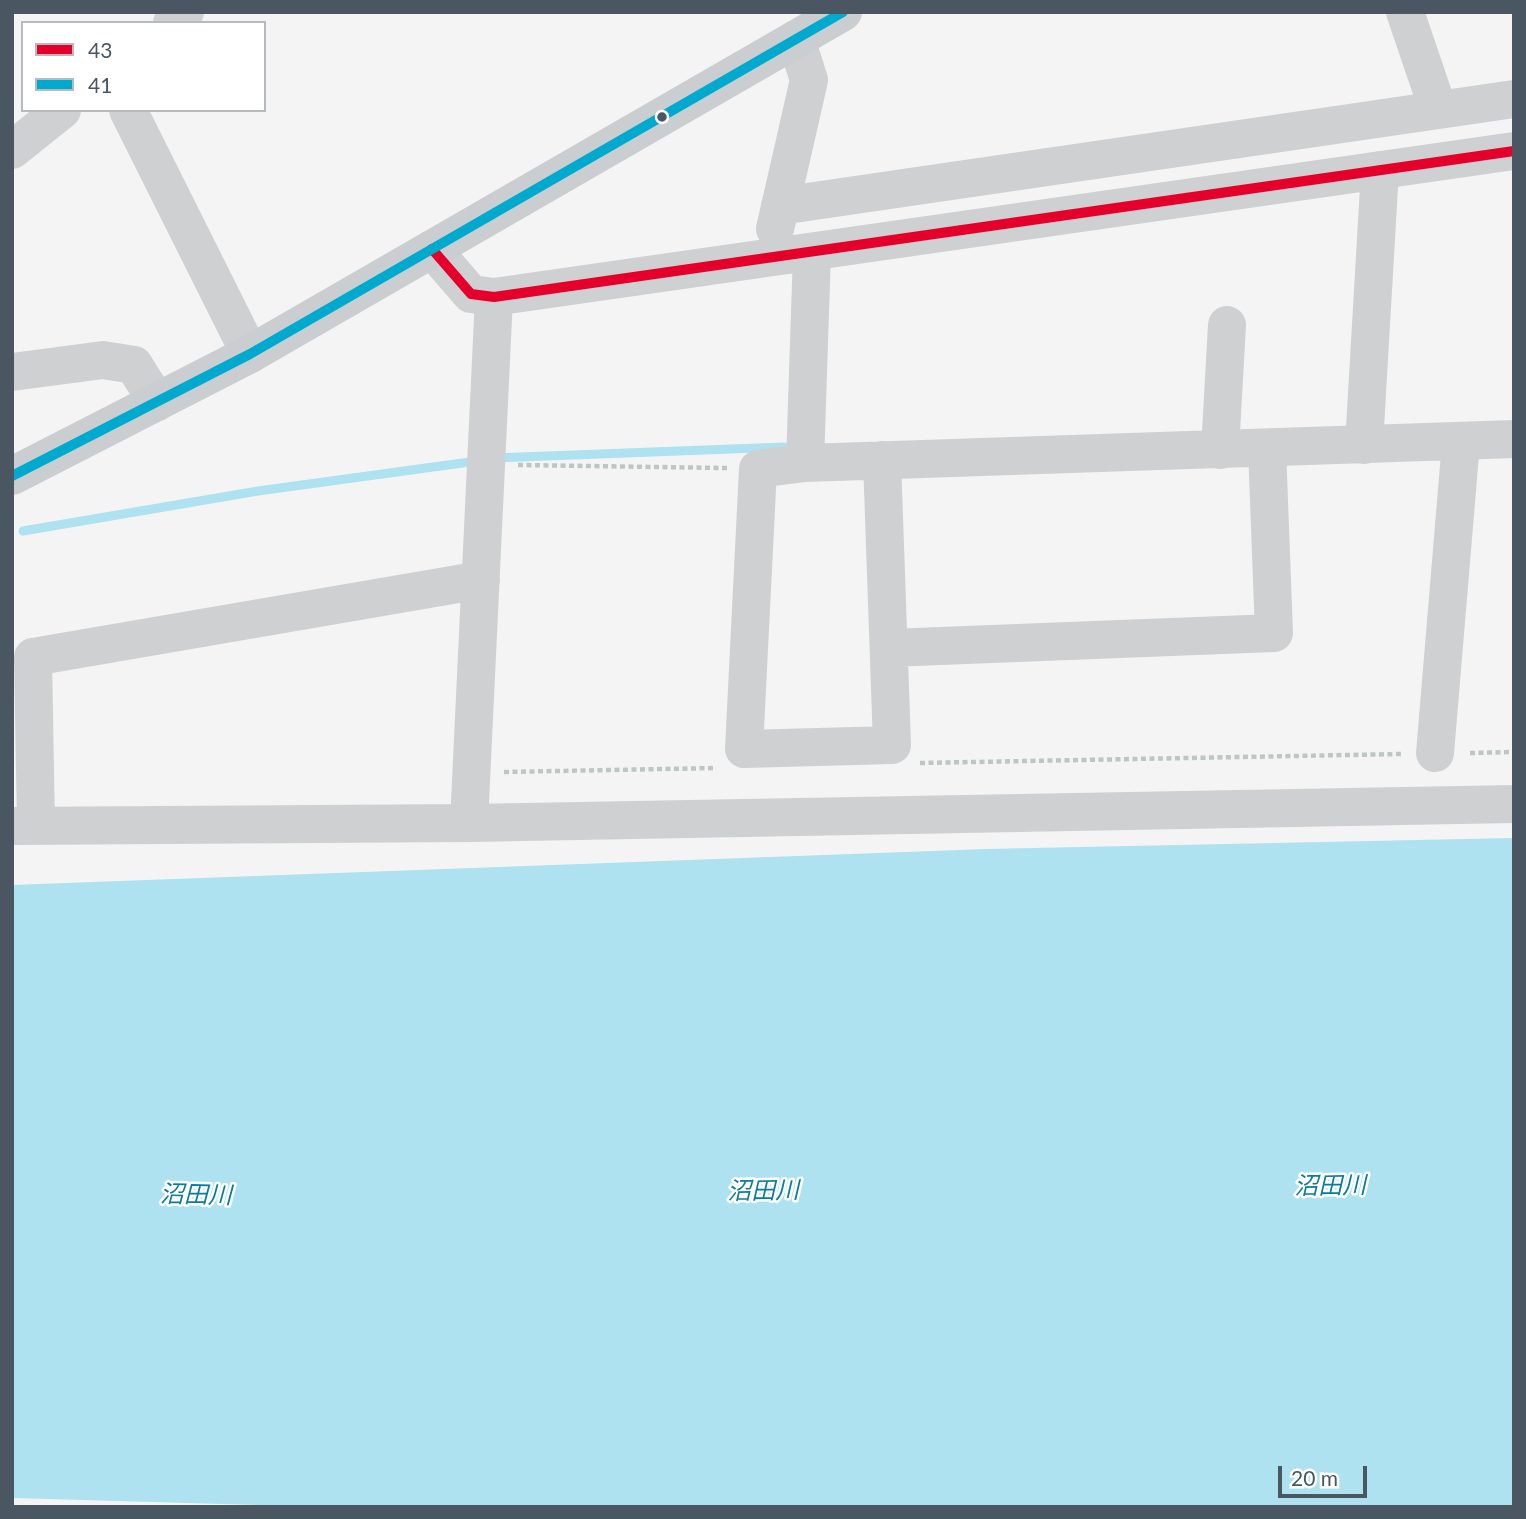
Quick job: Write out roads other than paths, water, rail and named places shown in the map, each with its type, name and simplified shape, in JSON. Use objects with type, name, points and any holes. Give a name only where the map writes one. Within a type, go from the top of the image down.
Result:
[{"type":"main road","points":[[12,476],[250,354],[843,12]]},
{"type":"street","points":[[1405,12],[1438,109]]},
{"type":"street","points":[[776,221],[809,79],[796,39]]},
{"type":"street","points":[[691,269],[692,253],[776,221],[1438,109],[1514,99]]},
{"type":"street","points":[[12,150],[60,112]]},
{"type":"street","points":[[129,112],[250,354]]},
{"type":"street","points":[[432,248],[471,294],[494,297],[1514,152]]},
{"type":"street","points":[[1364,445],[1380,170]]},
{"type":"street","points":[[804,463],[811,251]]},
{"type":"street","points":[[469,823],[494,297]]},
{"type":"street","points":[[1220,450],[1227,325]]},
{"type":"street","points":[[12,372],[103,360],[134,365],[157,402]]},
{"type":"street","points":[[882,460],[892,745],[744,749],[758,469],[804,463],[882,460],[1461,442],[1514,439]]},
{"type":"street","points":[[1436,753],[1461,442]]},
{"type":"street","points":[[889,648],[1274,633],[1267,448]]},
{"type":"street","points":[[481,580],[33,657],[24,826],[469,823],[1514,804]]},
{"type":"water","name":"沼田川","points":[[1514,838],[1514,1507],[328,1507],[12,1498],[12,885],[986,849]]},
{"type":"waterway","points":[[494,458],[784,447]]},
{"type":"waterway","points":[[23,531],[258,491],[477,461]]}]
